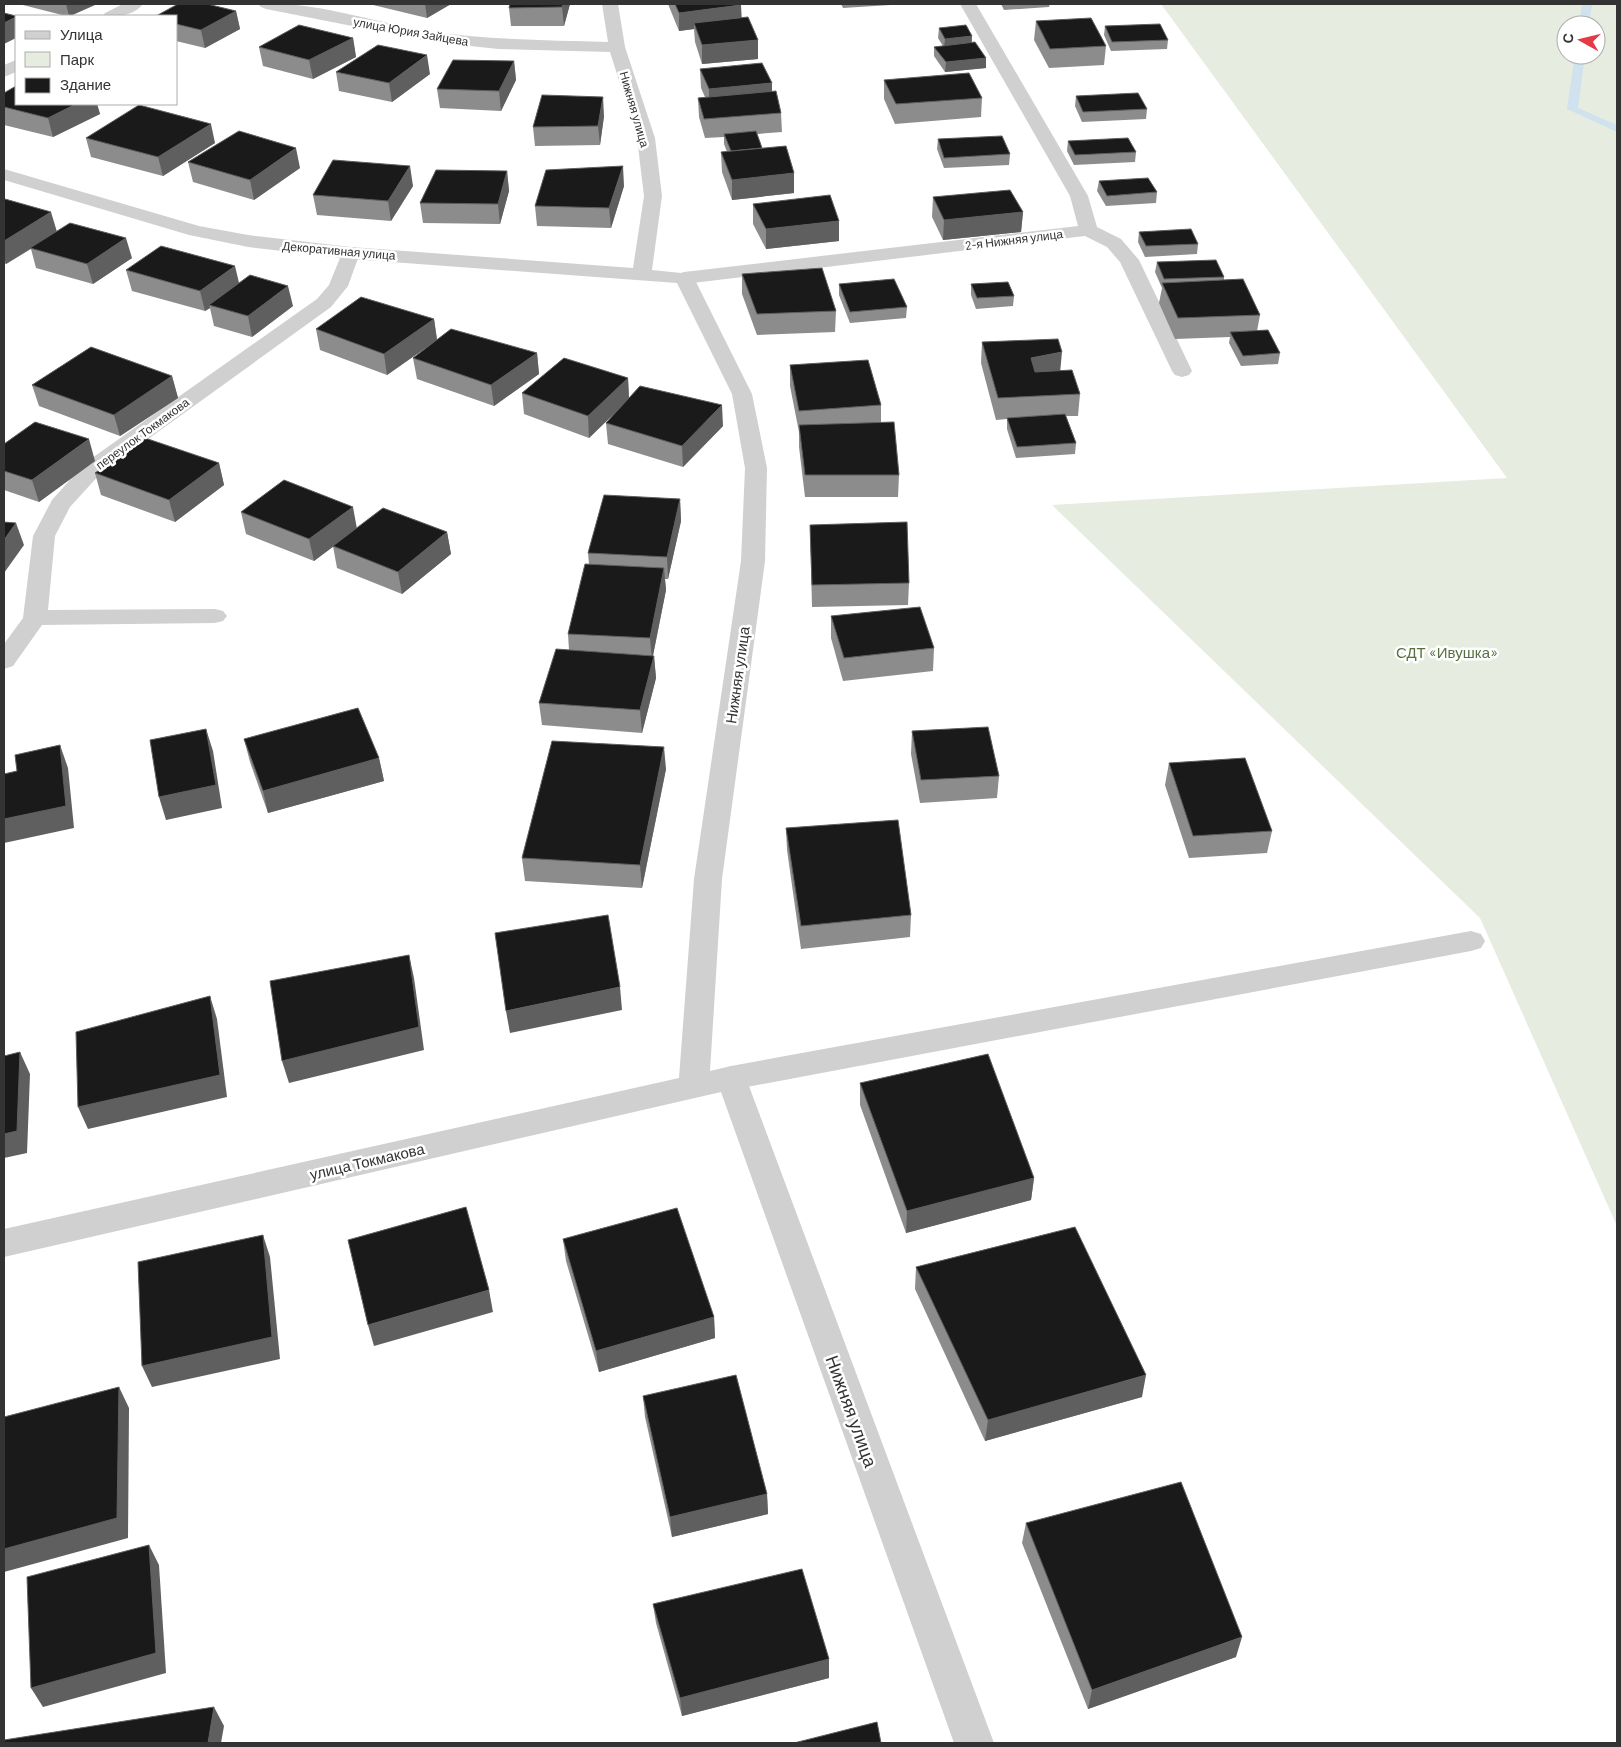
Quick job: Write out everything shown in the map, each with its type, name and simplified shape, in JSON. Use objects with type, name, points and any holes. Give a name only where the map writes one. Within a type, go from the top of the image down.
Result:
[{"type":"street","points":[[113,15],[135,4]]},
{"type":"street","name":"улица Юрия Зайцева","points":[[266,4],[433,37],[498,44],[617,47]]},
{"type":"street","name":"Нижняя улица","points":[[610,4],[617,47],[646,138],[652,196],[642,274]]},
{"type":"street","points":[[968,4],[1080,196],[1088,230],[1114,243],[1129,260],[1182,371]]},
{"type":"street","points":[[4,72],[15,66]]},
{"type":"street","name":"Декоративная улица","points":[[4,174],[196,231],[248,241],[351,252],[684,278]]},
{"type":"street","name":"2-я Нижняя улица","points":[[684,278],[1088,230]]},
{"type":"street","name":"переулок Токмакова","points":[[4,661],[35,618],[44,536],[60,505],[93,468],[324,303],[338,286],[351,252]]},
{"type":"street","name":"Нижняя улица","points":[[684,278],[742,394],[756,468],[753,561],[708,879],[694,1086]]},
{"type":"street","points":[[35,618],[215,616]]},
{"type":"street","name":"улица Токмакова","points":[[4,1244],[731,1078],[1471,941]]},
{"type":"street","name":"Нижняя улица","points":[[731,1078],[974,1743]]},
{"type":"green space","name":"СДТ «Ивушка»","points":[[1161,4],[1617,4],[1617,1226],[1480,918],[1052,505],[1507,478]]},
{"type":"building","points":[[178,4],[207,4],[236,11],[201,30],[178,24],[178,15],[158,15]]},
{"type":"building","points":[[510,4],[563,4],[562,7],[509,8]]},
{"type":"building","points":[[675,4],[741,4],[741,5],[679,13]]},
{"type":"building","points":[[4,13],[15,16],[15,18],[4,23]]},
{"type":"building","points":[[748,17],[758,40],[702,45],[694,23]]},
{"type":"building","points":[[1091,18],[1106,46],[1050,49],[1036,21]]},
{"type":"building","points":[[1160,24],[1168,40],[1112,42],[1105,26]]},
{"type":"building","points":[[299,25],[353,38],[309,60],[259,47]]},
{"type":"building","points":[[966,25],[972,36],[945,39],[939,28]]},
{"type":"building","points":[[975,42],[986,58],[946,62],[934,47]]},
{"type":"building","points":[[378,45],[427,55],[389,83],[336,72]]},
{"type":"building","points":[[453,60],[514,61],[499,91],[437,89]]},
{"type":"building","points":[[762,63],[772,83],[709,89],[700,69]]},
{"type":"building","points":[[969,73],[982,98],[896,104],[884,80]]},
{"type":"building","points":[[15,87],[15,105],[74,105],[48,118],[4,107],[4,93]]},
{"type":"building","points":[[776,91],[781,113],[704,119],[698,98]]},
{"type":"building","points":[[1138,93],[1147,109],[1083,112],[1076,96]]},
{"type":"building","points":[[542,95],[603,97],[598,126],[533,127]]},
{"type":"building","points":[[139,105],[211,124],[158,157],[86,138]]},
{"type":"building","points":[[239,131],[296,148],[250,180],[188,162]]},
{"type":"building","points":[[756,131],[762,148],[731,151],[724,134]]},
{"type":"building","points":[[1002,136],[1010,154],[944,158],[938,139]]},
{"type":"building","points":[[1128,138],[1136,152],[1075,155],[1068,141]]},
{"type":"building","points":[[786,146],[794,173],[732,180],[721,152]]},
{"type":"building","points":[[333,160],[410,166],[388,201],[313,195]]},
{"type":"building","points":[[623,166],[609,208],[535,206],[546,170]]},
{"type":"building","points":[[436,170],[507,171],[498,204],[420,203]]},
{"type":"building","points":[[1148,178],[1157,192],[1107,196],[1099,181]]},
{"type":"building","points":[[1010,190],[1023,212],[944,220],[933,197]]},
{"type":"building","points":[[830,195],[839,221],[766,229],[753,204]]},
{"type":"building","points":[[5,199],[51,212],[4,241]]},
{"type":"building","points":[[70,223],[126,238],[87,264],[30,248]]},
{"type":"building","points":[[1191,229],[1198,244],[1146,246],[1139,232]]},
{"type":"building","points":[[161,246],[235,266],[200,291],[126,270]]},
{"type":"building","points":[[1216,260],[1224,277],[1164,279],[1157,262]]},
{"type":"building","points":[[822,268],[836,311],[757,314],[742,274]]},
{"type":"building","points":[[250,275],[288,286],[248,316],[209,305]]},
{"type":"building","points":[[894,279],[907,307],[850,312],[839,284]]},
{"type":"building","points":[[1243,279],[1260,315],[1178,318],[1162,283]]},
{"type":"building","points":[[1008,282],[1014,296],[977,298],[971,284]]},
{"type":"building","points":[[361,297],[434,319],[384,354],[316,329]]},
{"type":"building","points":[[451,329],[537,353],[491,385],[413,358]]},
{"type":"building","points":[[1268,330],[1280,353],[1243,356],[1230,332]]},
{"type":"building","points":[[1058,339],[1062,352],[1031,358],[1035,372],[1072,370],[1080,394],[998,398],[982,342]]},
{"type":"building","points":[[91,347],[172,376],[114,415],[32,385]]},
{"type":"building","points":[[564,358],[628,378],[588,416],[522,393]]},
{"type":"building","points":[[868,360],[881,405],[799,411],[790,365]]},
{"type":"building","points":[[640,386],[722,405],[682,446],[606,423]]},
{"type":"building","points":[[1065,414],[1076,443],[1017,447],[1007,418]]},
{"type":"building","points":[[35,422],[89,439],[32,480],[4,471],[4,444]]},
{"type":"building","points":[[894,422],[899,475],[805,475],[799,425]]},
{"type":"building","points":[[145,438],[219,463],[169,500],[95,473]]},
{"type":"building","points":[[284,480],[353,507],[309,539],[241,512]]},
{"type":"building","points":[[604,495],[680,499],[667,557],[588,553]]},
{"type":"building","points":[[383,508],[447,532],[398,572],[333,546]]},
{"type":"building","points":[[4,522],[16,523],[4,540]]},
{"type":"building","points":[[907,522],[909,583],[812,585],[810,525]]},
{"type":"building","points":[[585,564],[664,568],[650,638],[568,634]]},
{"type":"building","points":[[920,607],[934,648],[844,658],[831,616]]},
{"type":"building","points":[[556,649],[654,656],[640,710],[539,703]]},
{"type":"building","points":[[358,708],[379,758],[263,791],[244,739]]},
{"type":"building","points":[[988,727],[999,776],[921,780],[912,731]]},
{"type":"building","points":[[206,729],[216,785],[159,797],[150,740]]},
{"type":"building","points":[[552,741],[664,747],[640,865],[522,858]]},
{"type":"building","points":[[60,745],[66,806],[4,819],[4,774],[17,771],[15,755]]},
{"type":"building","points":[[1245,758],[1272,831],[1193,836],[1169,763]]},
{"type":"building","points":[[898,820],[911,915],[801,926],[786,828]]},
{"type":"building","points":[[608,915],[620,987],[506,1011],[495,933]]},
{"type":"building","points":[[409,955],[419,1027],[282,1061],[270,981]]},
{"type":"building","points":[[210,996],[220,1075],[78,1107],[76,1032]]},
{"type":"building","points":[[20,1052],[17,1131],[4,1134],[4,1056]]},
{"type":"building","points":[[988,1054],[1034,1178],[907,1211],[860,1083]]},
{"type":"building","points":[[466,1207],[489,1290],[368,1325],[348,1240]]},
{"type":"building","points":[[677,1208],[714,1317],[596,1351],[563,1239]]},
{"type":"building","points":[[1075,1227],[1146,1375],[988,1420],[916,1267]]},
{"type":"building","points":[[263,1235],[272,1337],[142,1366],[138,1262]]},
{"type":"building","points":[[736,1375],[767,1494],[670,1517],[643,1396]]},
{"type":"building","points":[[119,1387],[117,1518],[4,1549],[4,1417]]},
{"type":"building","points":[[1181,1482],[1242,1637],[1092,1690],[1026,1523]]},
{"type":"building","points":[[149,1545],[156,1653],[31,1688],[27,1577]]},
{"type":"building","points":[[802,1569],[829,1659],[680,1698],[653,1604]]},
{"type":"building","points":[[214,1707],[208,1743],[4,1743],[4,1740]]},
{"type":"building","points":[[877,1722],[881,1743],[794,1743]]},
{"type":"waterway","points":[[1585,15],[1587,4]]},
{"type":"waterway","points":[[1579,65],[1572,109],[1617,129]]}]
